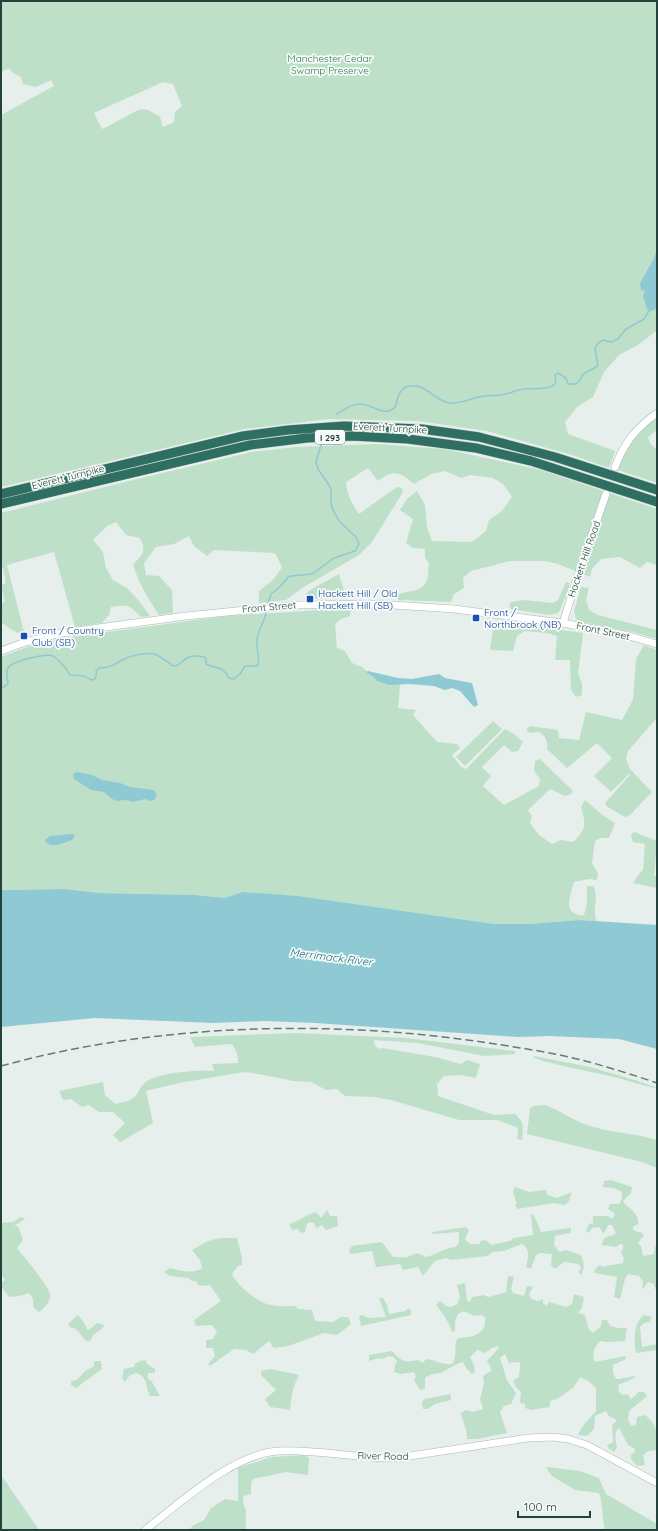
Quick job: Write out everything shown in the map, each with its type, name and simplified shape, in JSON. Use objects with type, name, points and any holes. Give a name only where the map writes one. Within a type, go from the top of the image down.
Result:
[{"type":"highway","name":"Everett Turnpike","points":[[1,494],[243,436],[288,430],[344,426],[422,429],[478,437],[555,457],[657,490]]},
{"type":"highway","name":"Everett Turnpike","points":[[1,504],[250,445],[300,439],[352,436],[408,438],[476,448],[531,461],[657,502]]},
{"type":"street","points":[[615,467],[621,451],[627,441],[657,413]]},
{"type":"street","name":"Hackett Hill Road","points":[[563,623],[606,494]]},
{"type":"street","name":"Front Street","points":[[1,652],[25,642],[62,633],[186,616],[298,604],[412,606],[454,609],[563,623],[629,636],[657,644]]},
{"type":"street","name":"River Road","points":[[145,1530],[221,1473],[249,1459],[274,1451],[397,1458],[528,1438],[553,1437],[573,1440],[587,1445],[657,1483]]},
{"type":"green space","name":"Manchester Cedar Swamp Preserve","points":[[1,1],[657,1],[657,249],[653,260],[640,283],[655,309],[657,308],[657,332],[656,331],[638,345],[619,355],[604,372],[593,397],[577,407],[565,422],[568,434],[615,451],[609,468],[572,455],[487,431],[418,421],[329,419],[245,429],[1,487],[1,115],[54,86],[51,80],[36,87],[23,84],[21,77],[13,73],[10,69],[4,70],[1,74]],"holes":[[[163,82],[173,84],[182,106],[175,112],[174,122],[163,127],[160,117],[145,109],[142,109],[102,129],[94,113]]]},
{"type":"green space","points":[[657,416],[657,430],[648,437],[650,443],[657,450],[657,483],[618,470],[633,440]]},
{"type":"green space","points":[[376,444],[444,449],[541,470],[657,509],[657,565],[647,562],[640,568],[620,557],[601,559],[592,569],[590,577],[558,564],[545,561],[510,561],[471,571],[463,578],[464,588],[454,594],[451,602],[398,600],[397,595],[417,590],[424,586],[427,580],[429,563],[425,558],[425,549],[413,548],[406,543],[413,519],[400,510],[407,499],[417,491],[425,505],[427,527],[432,541],[472,542],[486,531],[489,520],[502,511],[512,497],[503,484],[493,478],[470,475],[461,478],[445,471],[431,474],[414,484],[405,477],[397,474],[388,475],[378,481],[368,468],[346,482],[350,499],[359,514],[397,487],[402,488],[403,492],[372,542],[359,555],[302,588],[286,600],[259,603],[259,591],[274,579],[282,567],[275,553],[214,550],[207,556],[194,546],[189,536],[174,544],[156,547],[144,563],[146,575],[159,576],[172,590],[173,613],[159,615],[144,591],[133,565],[143,550],[140,538],[126,535],[116,522],[107,526],[93,540],[103,552],[106,568],[113,580],[127,588],[150,616],[141,617],[128,606],[117,606],[111,607],[109,615],[102,623],[75,627],[54,552],[7,565],[25,636],[12,630],[1,622],[1,603],[5,602],[1,585],[6,583],[3,568],[1,569],[1,513],[252,452],[295,447]]},
{"type":"green space","points":[[339,574],[344,591],[349,595],[349,598],[306,599],[306,594],[310,590]]},
{"type":"green space","points":[[566,582],[569,583],[569,587],[558,613],[549,615],[511,609],[509,606],[511,602],[524,600],[553,603],[558,600]]},
{"type":"green space","points":[[581,587],[589,588],[586,600],[589,610],[598,615],[657,630],[657,639],[637,633],[582,622],[576,619],[574,611]]},
{"type":"green space","points":[[351,608],[350,616],[341,619],[335,624],[337,648],[345,651],[352,663],[362,667],[377,681],[389,685],[400,684],[398,708],[416,710],[413,715],[437,742],[457,744],[460,748],[452,755],[461,767],[466,769],[505,729],[514,734],[523,742],[518,751],[512,752],[504,745],[482,767],[491,776],[483,786],[504,805],[539,786],[540,779],[534,771],[535,761],[540,759],[573,791],[571,794],[565,796],[550,789],[528,810],[532,816],[530,823],[539,835],[552,844],[561,840],[573,842],[583,830],[584,818],[581,807],[585,800],[601,814],[615,823],[609,838],[601,838],[595,841],[592,863],[598,873],[597,880],[589,879],[574,882],[569,903],[571,910],[574,913],[584,915],[587,903],[587,886],[593,886],[596,894],[595,917],[597,921],[579,920],[529,924],[494,924],[299,896],[243,893],[225,898],[196,895],[99,893],[65,889],[1,890],[1,657],[27,647],[64,638],[226,616]]},
{"type":"green space","points":[[495,622],[505,622],[583,633],[578,673],[582,684],[582,695],[576,697],[571,690],[570,660],[555,660],[557,636],[547,633],[525,631],[517,636],[513,651],[490,650]]},
{"type":"green space","points":[[644,645],[657,650],[656,719],[628,751],[626,759],[630,769],[652,792],[630,815],[625,817],[606,806],[605,803],[630,775],[629,774],[611,792],[594,776],[612,758],[597,743],[567,768],[547,749],[547,741],[539,732],[530,733],[526,730],[530,726],[558,730],[559,738],[579,740],[586,712],[622,720],[633,700],[636,659]]},
{"type":"green space","points":[[493,721],[502,729],[465,766],[456,757]]},
{"type":"green space","points":[[634,832],[657,841],[654,876],[657,876],[657,888],[633,883],[643,870],[645,844],[633,842],[631,836]]},
{"type":"green space","points":[[297,1033],[406,1038],[515,1051],[515,1054],[484,1056],[418,1043],[374,1040],[375,1046],[380,1049],[382,1048],[435,1057],[461,1064],[467,1060],[480,1064],[476,1078],[460,1075],[444,1076],[437,1084],[438,1096],[494,1115],[515,1114],[522,1123],[522,1140],[517,1139],[518,1128],[497,1120],[459,1120],[391,1100],[375,1097],[345,1096],[337,1089],[326,1090],[311,1082],[293,1081],[245,1072],[179,1083],[146,1091],[153,1123],[120,1142],[113,1135],[125,1123],[113,1112],[99,1112],[89,1105],[82,1107],[71,1099],[63,1100],[59,1091],[103,1082],[105,1095],[115,1104],[133,1098],[145,1083],[156,1077],[180,1072],[214,1071],[212,1064],[238,1063],[237,1053],[232,1044],[195,1047],[190,1037]]},
{"type":"green space","points":[[534,1056],[590,1067],[657,1088],[555,1064],[534,1058]]},
{"type":"green space","points":[[545,1105],[590,1126],[657,1140],[657,1168],[642,1162],[527,1134],[530,1108]]},
{"type":"green space","points":[[611,1180],[632,1187],[631,1193],[623,1201],[637,1217],[638,1224],[633,1227],[633,1230],[641,1232],[644,1235],[638,1243],[641,1246],[643,1256],[654,1254],[655,1247],[657,1246],[657,1289],[655,1289],[654,1284],[648,1282],[642,1290],[643,1281],[639,1276],[628,1274],[625,1279],[620,1299],[614,1297],[617,1277],[594,1273],[596,1268],[600,1265],[603,1267],[623,1263],[624,1259],[621,1252],[623,1245],[620,1244],[616,1247],[602,1245],[605,1238],[616,1233],[612,1225],[608,1225],[604,1234],[599,1227],[592,1228],[589,1233],[586,1231],[589,1224],[593,1223],[593,1216],[608,1216],[612,1219],[615,1214],[608,1209],[610,1204],[620,1204],[622,1197],[621,1191],[603,1187],[604,1181]]},
{"type":"green space","points":[[515,1187],[529,1192],[546,1190],[547,1195],[557,1198],[572,1192],[569,1201],[565,1205],[553,1203],[517,1209],[513,1192]]},
{"type":"green space","points":[[327,1210],[330,1216],[337,1216],[338,1226],[326,1230],[322,1225],[316,1228],[314,1223],[309,1222],[306,1226],[305,1232],[301,1233],[297,1229],[292,1230],[289,1224],[316,1212],[321,1218]]},
{"type":"green space","points":[[531,1214],[534,1215],[541,1232],[571,1228],[571,1233],[555,1236],[554,1245],[559,1252],[566,1250],[581,1255],[584,1265],[581,1275],[578,1272],[581,1269],[579,1264],[564,1262],[555,1269],[551,1265],[552,1254],[540,1253],[536,1255],[531,1269],[526,1267],[528,1252],[522,1244],[504,1251],[493,1252],[487,1256],[451,1260],[446,1258],[435,1261],[423,1276],[418,1267],[403,1270],[400,1264],[376,1267],[372,1251],[350,1254],[349,1250],[352,1246],[382,1242],[393,1257],[405,1257],[420,1254],[426,1257],[448,1248],[456,1247],[459,1242],[459,1232],[433,1234],[432,1232],[466,1227],[469,1230],[465,1239],[470,1244],[479,1244],[481,1241],[486,1240],[491,1245],[510,1241],[513,1238],[533,1235]]},
{"type":"green space","points":[[21,1217],[25,1219],[14,1226],[18,1226],[23,1240],[17,1248],[41,1278],[50,1294],[45,1307],[39,1312],[33,1307],[33,1299],[29,1293],[9,1297],[1,1286],[1,1283],[5,1280],[1,1274],[1,1223],[13,1222]]},
{"type":"green space","points":[[219,1238],[237,1238],[242,1258],[242,1265],[238,1266],[232,1274],[242,1287],[252,1296],[270,1305],[295,1306],[298,1309],[312,1310],[315,1321],[333,1322],[341,1317],[348,1317],[351,1324],[337,1335],[324,1333],[288,1346],[274,1348],[269,1341],[253,1354],[246,1350],[234,1349],[210,1366],[208,1364],[215,1356],[213,1348],[206,1348],[206,1340],[213,1339],[217,1331],[212,1325],[196,1326],[194,1320],[221,1301],[210,1285],[199,1286],[196,1281],[192,1281],[188,1278],[170,1276],[164,1272],[170,1268],[190,1272],[202,1268],[200,1260],[192,1250],[206,1242]]},
{"type":"green space","points":[[508,1276],[514,1277],[511,1289],[513,1293],[524,1296],[527,1286],[533,1287],[529,1294],[531,1299],[538,1301],[543,1299],[543,1303],[547,1306],[549,1302],[566,1307],[572,1304],[574,1294],[584,1297],[582,1308],[578,1313],[585,1315],[589,1330],[593,1333],[601,1326],[602,1320],[607,1320],[610,1326],[627,1328],[625,1341],[600,1341],[595,1348],[593,1356],[595,1362],[625,1356],[626,1359],[613,1365],[613,1373],[616,1379],[634,1376],[635,1378],[618,1385],[619,1392],[623,1395],[627,1394],[631,1399],[638,1392],[644,1392],[647,1396],[629,1411],[628,1419],[631,1426],[636,1425],[637,1417],[645,1415],[655,1426],[657,1434],[657,1450],[648,1451],[643,1455],[645,1465],[637,1466],[631,1459],[631,1455],[635,1452],[635,1449],[628,1445],[619,1428],[615,1435],[617,1448],[614,1452],[609,1449],[607,1445],[613,1442],[612,1426],[617,1420],[609,1416],[606,1411],[595,1416],[594,1429],[587,1436],[578,1435],[582,1427],[596,1411],[596,1388],[588,1381],[580,1377],[573,1388],[557,1399],[550,1401],[550,1407],[531,1410],[525,1408],[525,1404],[520,1403],[521,1392],[513,1381],[519,1377],[520,1362],[509,1363],[505,1354],[500,1358],[507,1380],[516,1393],[511,1404],[504,1406],[500,1412],[507,1433],[477,1439],[467,1439],[461,1413],[466,1410],[473,1412],[483,1409],[480,1399],[484,1383],[483,1376],[492,1370],[487,1361],[499,1346],[492,1348],[485,1353],[477,1350],[470,1357],[474,1365],[475,1372],[472,1374],[463,1362],[440,1373],[432,1374],[425,1378],[425,1389],[420,1390],[414,1380],[416,1376],[414,1372],[401,1374],[394,1372],[397,1362],[394,1357],[388,1356],[382,1359],[379,1358],[369,1361],[369,1355],[392,1351],[400,1359],[406,1361],[418,1360],[423,1363],[426,1359],[445,1364],[452,1364],[455,1356],[456,1341],[458,1338],[478,1334],[484,1328],[485,1317],[482,1315],[474,1316],[464,1311],[458,1314],[455,1321],[455,1331],[452,1332],[446,1318],[436,1305],[440,1301],[446,1306],[451,1307],[457,1304],[460,1297],[457,1285],[465,1283],[467,1301],[470,1302],[472,1297],[484,1295],[488,1297],[506,1292]]},
{"type":"green space","points":[[379,1298],[383,1298],[387,1305],[389,1314],[405,1311],[408,1308],[411,1310],[411,1315],[361,1326],[359,1316],[362,1315],[368,1318],[386,1317]]},
{"type":"green space","points":[[78,1315],[85,1324],[87,1330],[97,1323],[104,1325],[103,1328],[94,1334],[90,1341],[86,1341],[76,1329],[70,1327],[68,1324]]},
{"type":"green space","points":[[644,1315],[652,1317],[650,1322],[644,1323],[640,1327],[642,1347],[657,1344],[657,1350],[636,1353],[636,1327],[640,1318]]},
{"type":"green space","points":[[146,1360],[147,1364],[155,1369],[155,1373],[148,1373],[147,1377],[152,1382],[160,1396],[150,1396],[145,1380],[137,1373],[130,1375],[125,1382],[122,1378],[124,1369],[134,1367],[135,1364],[140,1361]]},
{"type":"green space","points":[[94,1361],[101,1361],[102,1369],[76,1388],[71,1385],[71,1381],[77,1380],[85,1371],[94,1366]]},
{"type":"green space","points":[[271,1369],[299,1375],[295,1383],[290,1410],[270,1407],[265,1399],[276,1390],[261,1375],[261,1371]]},
{"type":"green space","points":[[450,1394],[451,1400],[435,1404],[428,1409],[423,1409],[422,1402],[425,1399]]},
{"type":"green space","points":[[304,1455],[309,1458],[308,1475],[286,1472],[253,1479],[251,1484],[251,1494],[244,1496],[243,1499],[243,1504],[246,1510],[246,1530],[190,1530],[192,1526],[204,1520],[211,1508],[225,1499],[238,1501],[238,1468],[271,1457]]},
{"type":"green space","points":[[546,1467],[580,1471],[599,1478],[606,1494],[657,1524],[657,1530],[605,1530],[599,1493],[575,1490],[552,1476]]},
{"type":"green space","points":[[1,1475],[39,1530],[1,1530]]},
{"type":"water","points":[[657,249],[657,308],[652,311],[647,309],[643,296],[645,291],[641,290],[640,283],[653,260]]},
{"type":"water","points":[[368,671],[398,678],[412,679],[439,674],[445,678],[472,683],[478,705],[474,707],[460,691],[452,688],[445,690],[434,686],[410,684],[389,685],[377,681],[366,672]]},
{"type":"water","points":[[77,772],[130,787],[154,790],[157,796],[154,800],[149,801],[145,799],[133,802],[126,800],[117,801],[112,799],[104,792],[91,790],[74,779],[73,774]]},
{"type":"water","points":[[75,835],[72,840],[57,845],[50,845],[45,840],[50,836]]},
{"type":"water","name":"Merrimack River","points":[[65,889],[99,893],[196,895],[225,898],[243,892],[299,896],[494,924],[529,924],[579,920],[657,925],[657,1049],[619,1039],[549,1036],[518,1037],[316,1023],[264,1021],[214,1023],[95,1018],[1,1027],[1,890]]},
{"type":"waterway","points":[[336,414],[357,404],[383,411],[392,410],[396,406],[397,399],[402,390],[408,386],[416,386],[426,390],[444,402],[453,403],[482,396],[504,394],[528,389],[541,389],[553,386],[556,383],[555,375],[558,373],[566,378],[568,384],[576,384],[583,374],[598,366],[595,349],[598,343],[603,340],[611,342],[618,339],[626,329],[644,319],[650,309]]},
{"type":"waterway","points":[[268,603],[271,594],[281,586],[288,577],[312,574],[334,558],[355,551],[359,544],[356,537],[339,521],[333,510],[331,504],[331,490],[318,469],[316,462],[321,445]]},
{"type":"waterway","points":[[1,687],[8,684],[7,672],[11,665],[29,658],[49,655],[58,660],[70,675],[85,676],[91,680],[95,678],[96,671],[99,668],[111,666],[122,660],[144,654],[157,655],[173,666],[191,656],[204,657],[206,658],[206,664],[221,669],[229,678],[234,679],[240,674],[245,666],[258,665],[259,659],[257,639],[266,612]]},
{"type":"railway","points":[[1,1066],[59,1052],[119,1041],[179,1034],[301,1028],[362,1030],[482,1042],[558,1055],[588,1062],[657,1083]]},
{"type":"place","name":"Hackett Hill / Old Hackett Hill (SB)","points":[[310,599]]},
{"type":"place","name":"Front / Northbrook (NB)","points":[[476,618]]},
{"type":"place","name":"Front / Country Club (SB)","points":[[24,636]]}]
